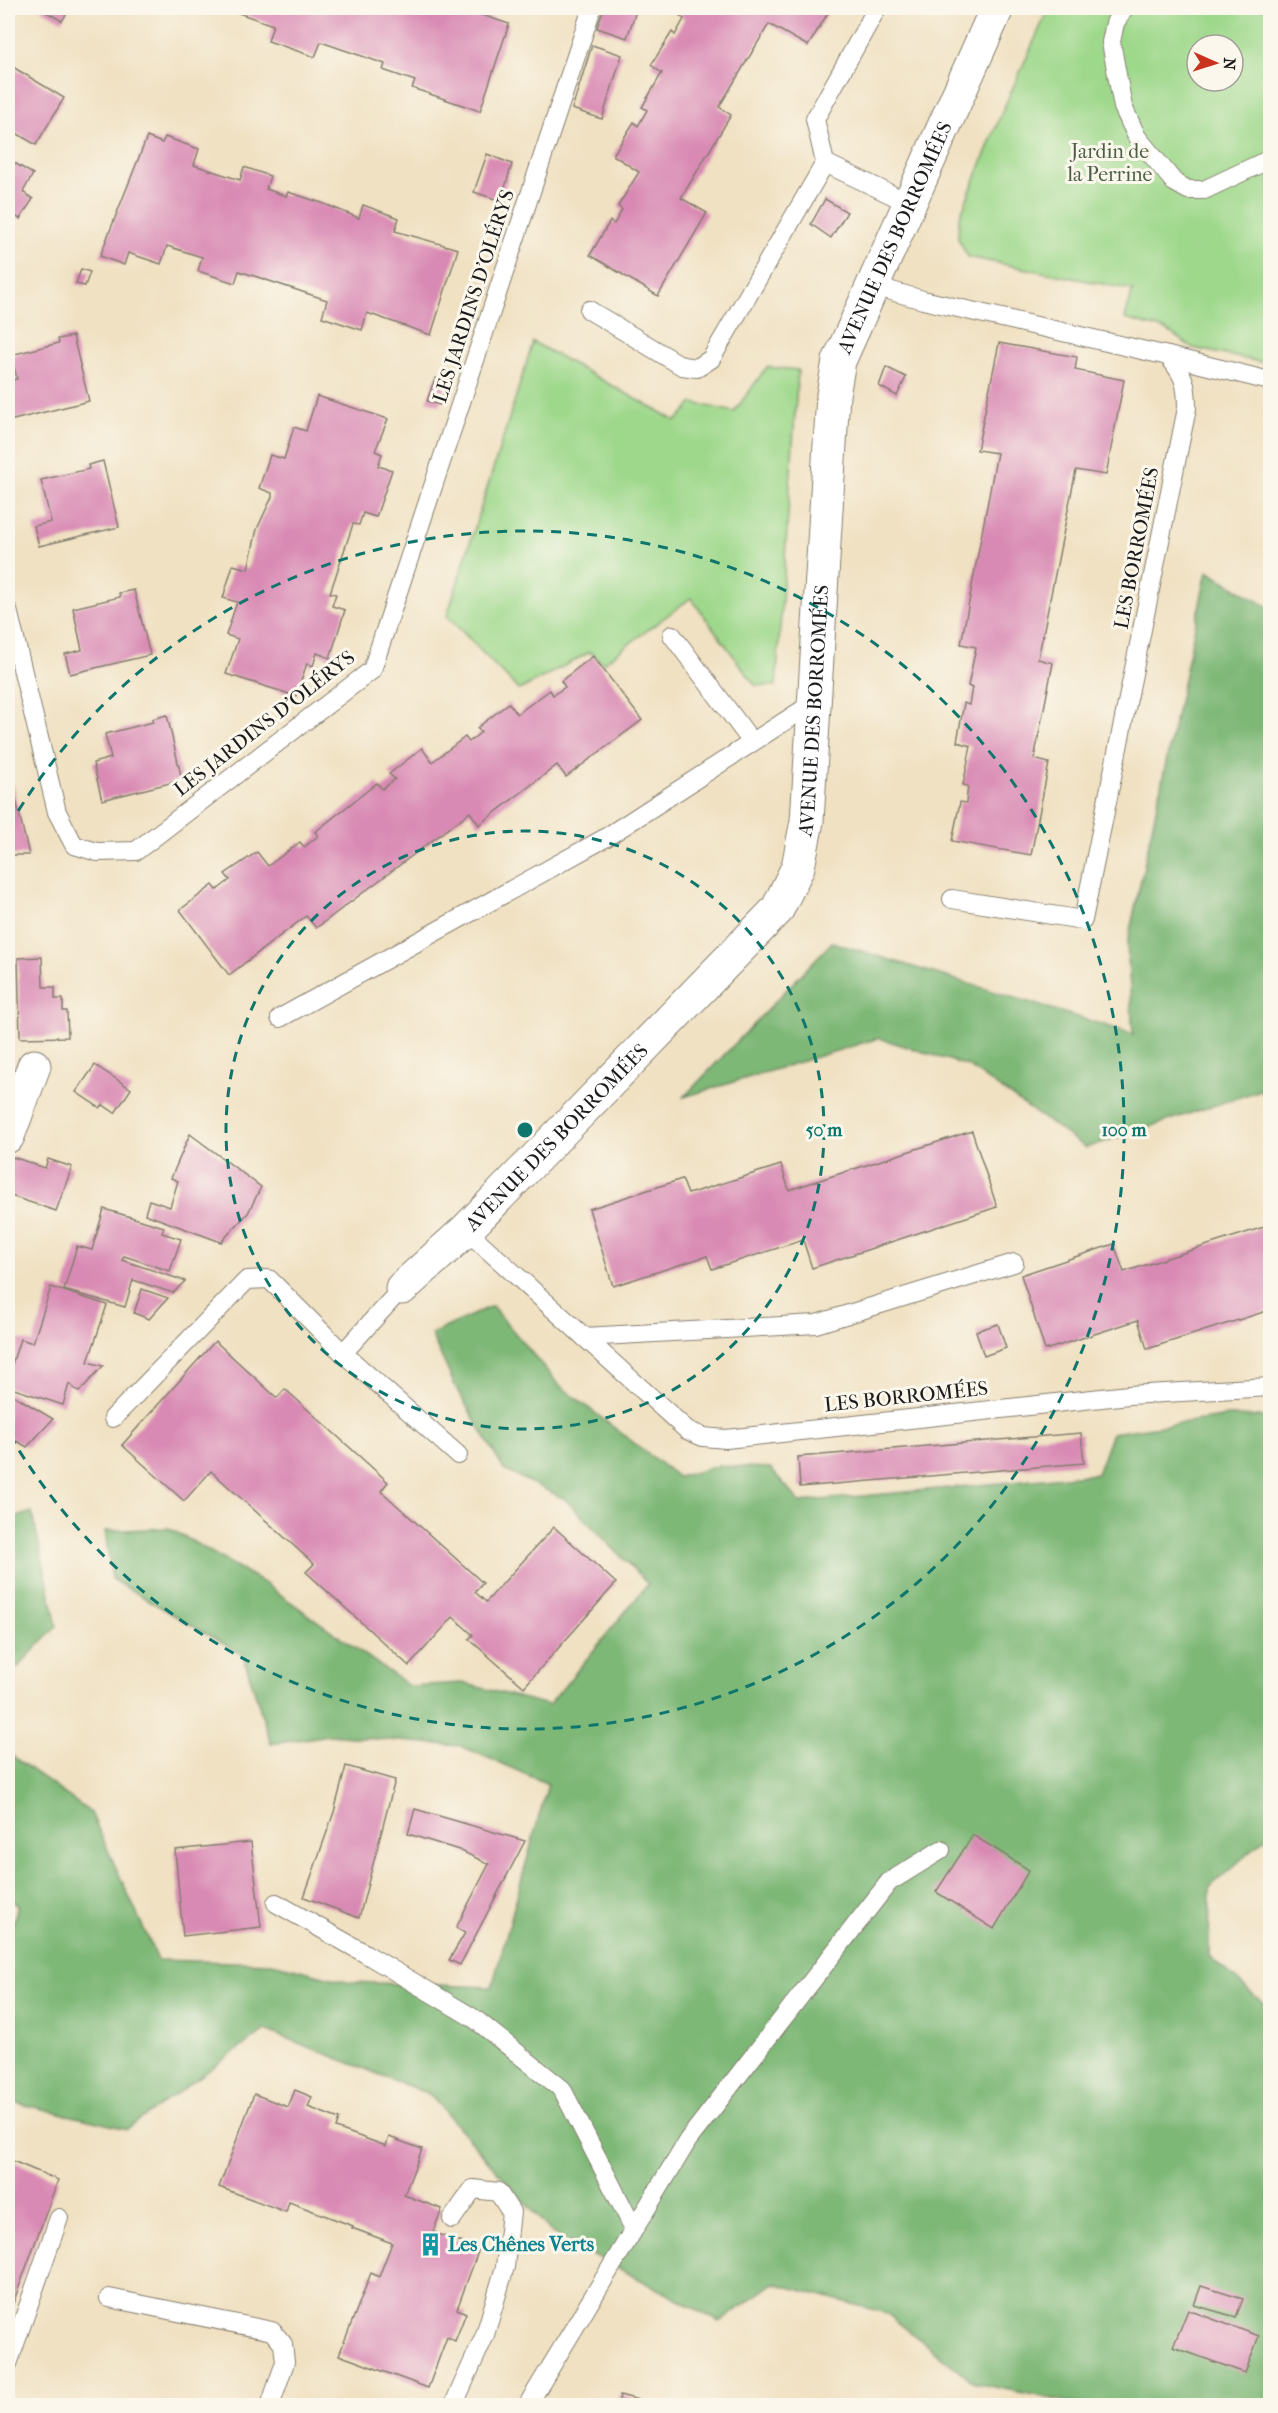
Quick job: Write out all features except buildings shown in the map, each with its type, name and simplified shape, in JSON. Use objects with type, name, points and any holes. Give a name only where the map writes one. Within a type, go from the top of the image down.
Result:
[{"type":"street","name":"AVENUE DES BORROMÉES","points":[[402,1288],[466,1230],[777,910],[798,867],[807,821],[833,395],[839,362],[998,8]]},
{"type":"street","points":[[8,1136],[34,1066]]},
{"type":"lane","name":"LES JARDINS D'OLÉRYS","points":[[8,610],[57,812],[74,845],[97,852],[136,851],[372,670],[592,8]]},
{"type":"lane","points":[[589,310],[682,366],[697,368],[711,359],[825,163],[815,119],[878,8]]},
{"type":"lane","points":[[1124,8],[1115,23],[1111,42],[1123,107],[1137,137],[1174,182],[1188,190],[1204,190],[1270,159]]},
{"type":"lane","points":[[825,163],[909,203]]},
{"type":"lane","points":[[874,286],[923,300],[1270,381]]},
{"type":"lane","name":"LES BORROMÉES","points":[[952,899],[1083,920],[1187,408],[1187,388],[1182,373],[1168,356]]},
{"type":"lane","points":[[672,635],[752,742]]},
{"type":"lane","points":[[280,1018],[605,838],[813,703]]},
{"type":"lane","name":"LES BORROMÉES","points":[[466,1230],[687,1430],[703,1437],[726,1439],[1129,1395],[1270,1387]]},
{"type":"lane","points":[[584,1337],[816,1324],[1014,1263]]},
{"type":"lane","points":[[113,1418],[247,1280],[269,1279],[343,1353],[458,1455]]},
{"type":"lane","points":[[343,1353],[402,1288]]},
{"type":"lane","points":[[527,2406],[688,2140],[889,1882],[941,1850]]},
{"type":"lane","points":[[276,1903],[475,2019],[562,2089],[634,2229]]},
{"type":"lane","points":[[452,2219],[473,2189],[498,2192],[511,2212],[505,2267],[485,2335],[453,2406]]},
{"type":"lane","points":[[8,2364],[59,2218]]},
{"type":"lane","points":[[109,2298],[272,2331],[283,2344],[285,2362],[270,2406]]},
{"type":"green space","name":"Jardin de la Perrine","points":[[1049,8],[1270,8],[1270,364],[1193,348],[1166,330],[1125,319],[1133,290],[968,257],[958,238],[959,219],[1002,112]]},
{"type":"green space","points":[[533,342],[676,421],[693,403],[734,412],[767,367],[798,370],[776,686],[755,685],[691,598],[603,663],[590,652],[519,690],[447,616]]},
{"type":"green space","points":[[1207,571],[1270,608],[1270,1087],[1086,1148],[968,1066],[879,1038],[684,1097],[832,942],[1133,1034],[1127,945]]},
{"type":"green space","points":[[492,1306],[559,1385],[678,1477],[718,1466],[770,1468],[800,1502],[1097,1474],[1112,1433],[1229,1416],[1270,1417],[1270,1834],[1210,1887],[1209,1956],[1270,2009],[1270,2405],[1083,2405],[975,2383],[886,2313],[774,2283],[720,2322],[552,2233],[429,2094],[265,2030],[127,2129],[8,2101],[8,1942],[18,1905],[8,1899],[8,1753],[91,1813],[158,1960],[272,1963],[348,1982],[492,1987],[548,1784],[461,1746],[329,1735],[271,1744],[243,1655],[112,1579],[105,1531],[169,1528],[261,1581],[409,1686],[462,1683],[549,1705],[648,1584],[565,1499],[504,1470],[456,1388],[431,1334]]},
{"type":"green space","points":[[32,1512],[57,1626],[8,1677],[8,1520]]},
{"type":"place","name":"Les Chênes Verts","points":[[430,2244]]}]
